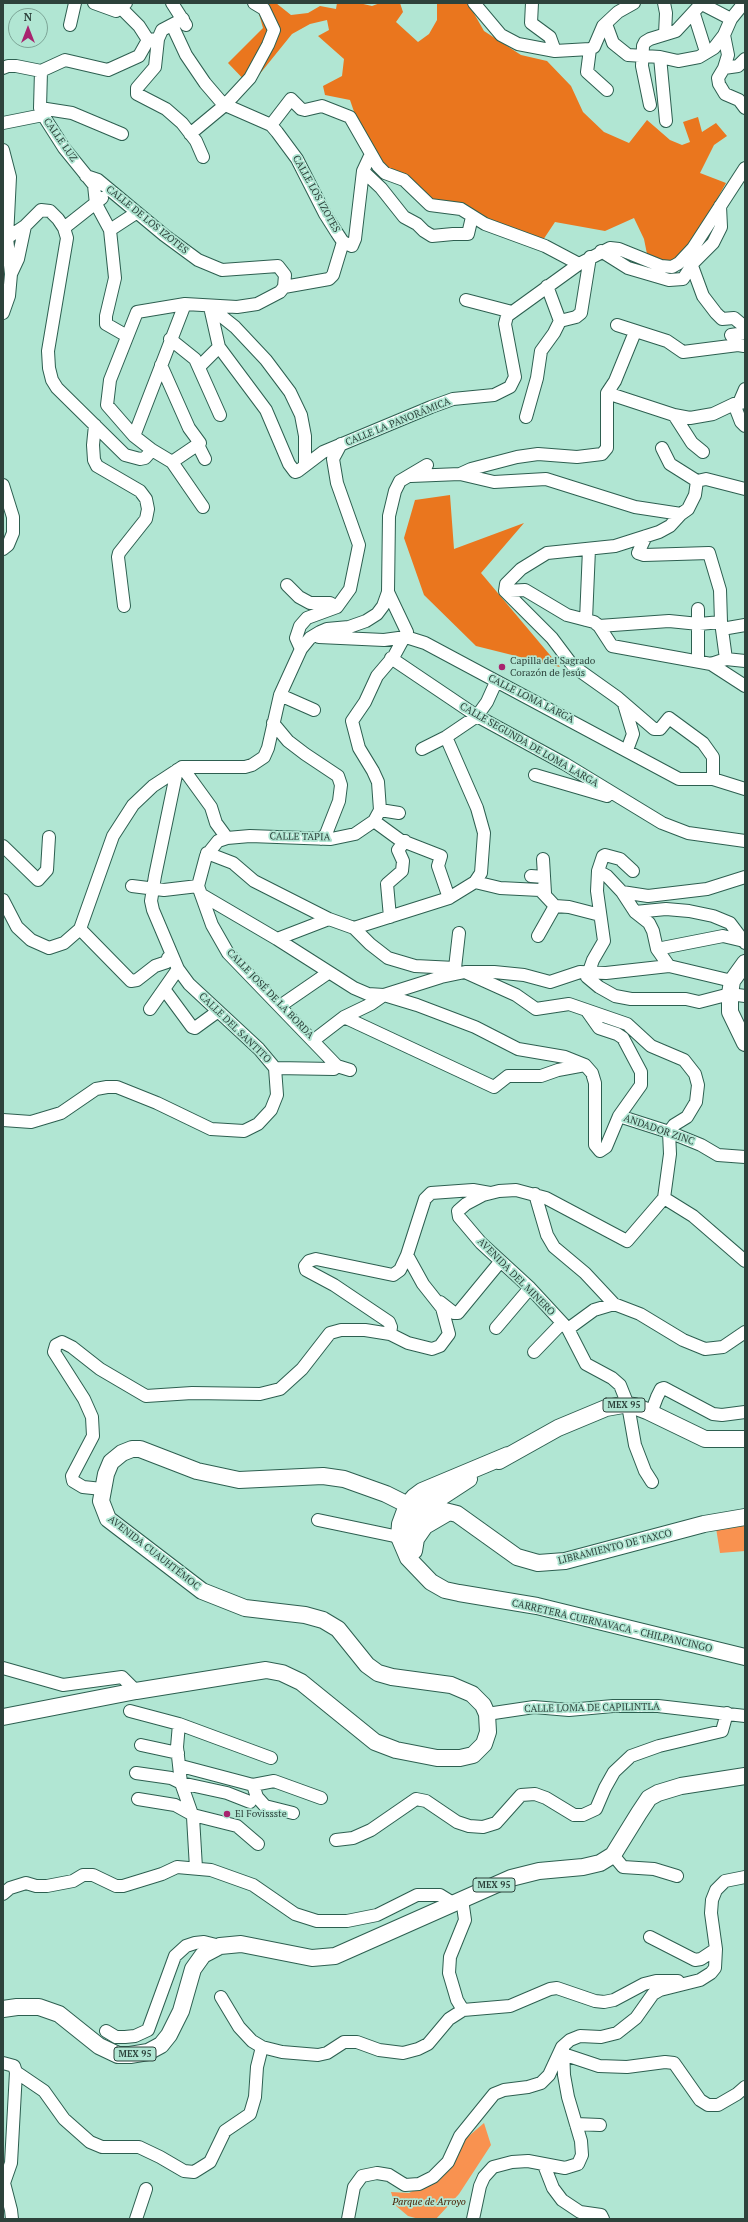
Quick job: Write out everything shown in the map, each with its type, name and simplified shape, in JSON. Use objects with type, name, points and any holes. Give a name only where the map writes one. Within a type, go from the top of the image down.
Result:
[{"type":"main road","points":[[745,962],[730,1012],[745,1043]]},
{"type":"main road","name":"MEX 95","points":[[413,1508],[460,1485],[558,1428],[606,1408],[628,1405],[651,1413],[706,1439],[745,1439]]},
{"type":"main road","name":"AVENIDA CUAUHTÉMOC","points":[[413,1508],[344,1479],[323,1476],[239,1480],[227,1479],[197,1471],[140,1449],[122,1453],[111,1462],[102,1489],[102,1508],[108,1519],[202,1592],[245,1608],[305,1615],[323,1620],[338,1629],[367,1664],[378,1673],[392,1677],[451,1685],[472,1694],[483,1705],[487,1714]]},
{"type":"main road","name":"MEX 95","points":[[401,1543],[410,1527],[414,1496],[422,1491],[508,1456]]},
{"type":"main road","points":[[419,1571],[414,1557],[416,1538],[432,1521],[451,1511],[460,1485]]},
{"type":"main road","points":[[413,1508],[451,1511]]},
{"type":"main road","name":"LIBRAMIENTO DE TAXCO","points":[[451,1511],[517,1557],[538,1563],[565,1561],[704,1524],[745,1517]]},
{"type":"main road","name":"CARRETERA CUERNAVACA - CHILPANCINGO","points":[[401,1543],[408,1558],[419,1571],[431,1582],[452,1592],[537,1606],[745,1657]]},
{"type":"main road","points":[[3,1717],[136,1691],[266,1670],[282,1674],[301,1682],[375,1742],[396,1750],[437,1758],[460,1758],[473,1755],[484,1744],[488,1732],[487,1714]]},
{"type":"main road","name":"MEX 95","points":[[3,2009],[17,2007],[39,2007],[59,2014],[99,2046],[118,2055],[130,2056],[148,2052],[161,2045],[169,2035],[181,2011],[193,1969],[204,1955],[220,1946],[241,1944],[312,1958],[334,1956],[511,1878],[539,1871],[583,1867],[600,1863],[613,1854],[639,1812],[650,1798],[658,1792],[681,1786],[745,1776]]},
{"type":"street","points":[[70,25],[75,3]]},
{"type":"street","points":[[94,3],[109,10],[116,11],[124,5],[139,26],[153,40],[155,67],[137,88],[136,94],[166,109],[190,134],[203,157]]},
{"type":"street","points":[[3,68],[8,66],[16,66],[41,71],[65,60],[108,70],[139,56],[162,30],[172,25],[185,22],[172,3]]},
{"type":"street","points":[[190,134],[225,105],[250,78],[262,58],[274,30],[264,9],[254,3]]},
{"type":"street","points":[[474,3],[501,35],[518,44],[555,51],[590,49],[594,47],[601,29],[621,7],[634,3]]},
{"type":"street","points":[[532,3],[531,23],[550,37],[555,51]]},
{"type":"street","points":[[664,3],[666,13],[665,34]]},
{"type":"street","points":[[650,104],[642,57],[645,42],[676,31],[694,14],[701,3],[731,19]]},
{"type":"street","points":[[606,24],[613,44],[628,55],[660,57],[678,61],[699,56],[714,48],[724,35],[731,19],[744,3]]},
{"type":"street","points":[[694,14],[706,52]]},
{"type":"street","name":"CALLE LOS IZOTES","points":[[172,25],[193,66],[205,83],[225,105],[271,125],[297,159],[325,214],[343,242],[352,246],[355,239],[363,171],[370,156]]},
{"type":"street","points":[[724,35],[728,55],[724,68],[718,78],[719,84],[725,94],[739,100],[745,108]]},
{"type":"street","points":[[590,49],[587,72],[607,90]]},
{"type":"street","points":[[660,57],[666,121]]},
{"type":"street","points":[[724,68],[738,66],[745,59]]},
{"type":"street","name":"CALLE LUZ","points":[[41,71],[41,111],[64,148],[94,185],[96,204]]},
{"type":"street","points":[[271,125],[291,99],[301,109],[305,110],[322,106],[350,117],[370,156],[385,173],[404,180],[430,205],[461,209],[472,217],[508,233],[545,246],[579,264]]},
{"type":"street","points":[[3,124],[41,111],[72,113],[122,134]]},
{"type":"street","points":[[3,150],[10,177],[7,238],[11,274],[9,296],[3,313]]},
{"type":"street","points":[[466,300],[512,312],[590,257],[601,251],[615,248],[661,266],[672,267],[679,263],[693,248],[745,168]]},
{"type":"street","points":[[363,171],[381,188],[404,217],[418,224],[424,232],[432,236],[468,234],[472,217]]},
{"type":"street","name":"CALLE DE LOS IZOTES","points":[[86,176],[98,180],[136,213],[151,222],[176,245],[198,260],[222,270],[278,266],[285,275],[284,287]]},
{"type":"street","points":[[64,228],[96,204],[110,191]]},
{"type":"street","points":[[96,204],[110,230],[115,278],[105,320],[106,324],[127,336]]},
{"type":"street","points":[[601,251],[628,268],[669,280],[683,279],[692,266],[713,243],[721,227],[720,206]]},
{"type":"street","points":[[7,238],[25,226],[41,210],[45,210],[58,219],[64,228],[67,238],[51,330],[49,368],[57,388],[126,455],[140,459],[145,458],[152,450]]},
{"type":"street","points":[[110,230],[136,213]]},
{"type":"street","points":[[11,274],[18,260],[25,226]]},
{"type":"street","points":[[203,508],[172,462],[152,450],[134,436],[107,405],[106,399],[110,380],[137,312],[185,304],[210,307],[237,307],[257,304],[272,298],[284,287],[329,279],[333,275],[343,242]]},
{"type":"street","points":[[560,321],[576,317],[581,313],[590,257]]},
{"type":"street","points":[[692,266],[703,296],[722,319],[734,318],[745,327]]},
{"type":"street","points":[[526,417],[537,378],[541,351],[554,333],[560,321],[547,286]]},
{"type":"street","points":[[134,436],[170,339],[185,304]]},
{"type":"street","points":[[210,307],[218,347],[266,410],[295,472],[322,452],[334,449],[341,444]]},
{"type":"street","points":[[210,307],[235,327],[266,360],[290,392],[300,415],[304,429],[306,465]]},
{"type":"street","name":"CALLE LA PANORÁMICA","points":[[337,607],[350,589],[359,545],[337,483],[333,459],[341,444],[453,399],[494,395],[510,388],[515,377],[505,324],[507,316],[512,312]]},
{"type":"street","points":[[617,325],[667,341],[683,352],[742,345]]},
{"type":"street","points":[[460,474],[471,469],[517,457],[538,454],[577,457],[602,454],[607,448],[607,392],[615,381],[635,332]]},
{"type":"street","points":[[742,345],[731,335],[745,333]]},
{"type":"street","points":[[170,339],[190,354],[199,367],[202,378],[220,415]]},
{"type":"street","points":[[199,367],[218,347]]},
{"type":"street","points":[[161,365],[189,428],[199,444],[205,459]]},
{"type":"street","points":[[745,389],[739,403],[741,422],[745,426]]},
{"type":"street","points":[[607,392],[674,415],[699,418],[739,403]]},
{"type":"street","points":[[674,415],[692,443],[703,452]]},
{"type":"street","points":[[95,425],[93,445],[94,460],[97,466],[140,491],[146,499],[148,509],[146,519],[119,553],[118,557],[124,606]]},
{"type":"street","points":[[172,462],[199,444]]},
{"type":"street","points":[[662,448],[670,464],[697,481],[706,479],[745,489]]},
{"type":"street","points":[[3,900],[17,926],[30,940],[49,948],[64,943],[80,929],[88,910],[106,853],[117,830],[133,805],[153,786],[180,769],[252,765],[264,757],[268,748],[280,695],[301,649],[310,638],[327,629],[349,627],[366,621],[377,614],[383,606],[388,592],[389,516],[394,491],[400,481],[427,465]]},
{"type":"street","points":[[409,476],[460,474],[494,482],[537,479],[555,480],[635,508],[681,514]]},
{"type":"street","points":[[505,591],[506,584],[521,569],[547,553],[615,546],[670,526],[688,509],[694,495],[697,481]]},
{"type":"street","points":[[3,485],[13,517],[13,533],[8,545],[3,549]]},
{"type":"street","points":[[646,536],[638,553],[644,555],[710,553],[720,590],[721,625],[726,659]]},
{"type":"street","points":[[586,620],[589,548]]},
{"type":"street","points":[[287,586],[299,597],[310,603],[330,603],[337,607]]},
{"type":"street","points":[[505,591],[525,590],[567,615],[586,620],[599,626],[669,621],[699,624],[745,625]]},
{"type":"street","points":[[505,591],[552,638],[573,666],[624,703],[654,729],[660,728],[669,718],[703,743],[713,757],[714,779]]},
{"type":"street","points":[[388,592],[407,632],[406,637],[377,676],[365,702],[352,721],[359,748],[378,782],[380,810],[399,813]]},
{"type":"street","points":[[301,649],[296,638],[300,626],[307,618],[337,607]]},
{"type":"street","points":[[698,609],[698,661]]},
{"type":"street","points":[[599,626],[612,646],[711,664],[745,686]]},
{"type":"street","name":"CALLE LOMA LARGA","points":[[310,638],[329,636],[384,640],[406,637],[425,643],[679,779],[714,779],[745,789]]},
{"type":"street","name":"CALLE SEGUNDA DE LOMA LARGA","points":[[391,658],[476,716],[565,764],[662,823],[688,833],[745,841]]},
{"type":"street","points":[[711,664],[726,659],[745,661]]},
{"type":"street","points":[[422,749],[446,737],[476,716],[487,702],[496,682]]},
{"type":"street","points":[[280,695],[314,710]]},
{"type":"street","points":[[624,703],[633,734],[626,750]]},
{"type":"street","points":[[273,723],[288,741],[338,776],[341,785],[338,801],[326,834],[321,839]]},
{"type":"street","points":[[354,928],[449,898],[475,882],[480,873],[484,834],[476,808],[446,737]]},
{"type":"street","points":[[180,769],[211,807],[216,823],[227,838],[218,841],[208,853],[200,891]]},
{"type":"street","name":"CALLE DEL SANTITO","points":[[3,1120],[31,1122],[61,1113],[96,1089],[112,1087],[117,1087],[157,1103],[211,1129],[244,1131],[258,1124],[272,1110],[277,1095],[276,1068],[259,1049],[217,1012],[189,984],[178,969],[172,957],[153,910],[151,901],[153,889],[180,769]]},
{"type":"street","name":"CALLE SEGUNDA DE LOMA LARGA","points":[[535,775],[627,803]]},
{"type":"street","name":"CALLE TAPIA","points":[[227,838],[250,836],[321,839],[355,834],[374,821],[380,810]]},
{"type":"street","points":[[374,821],[400,840],[441,856],[438,866],[449,898]]},
{"type":"street","points":[[3,846],[38,880],[47,870],[49,837]]},
{"type":"street","points":[[390,917],[386,884],[402,871],[403,861],[398,850],[405,841]]},
{"type":"street","points":[[208,853],[233,863],[254,881],[329,919],[354,928],[370,944],[388,958],[415,966],[458,972],[494,972],[524,975],[550,982],[580,972],[606,973],[669,966],[736,991]]},
{"type":"street","points":[[633,871],[620,859],[605,855],[598,872],[600,915],[604,941],[587,972],[587,977],[599,987],[616,996],[631,999],[686,999],[699,1002],[736,991]]},
{"type":"street","points":[[543,859],[545,893],[551,903],[555,906],[569,907],[600,915]]},
{"type":"street","points":[[598,872],[607,876],[622,892],[635,912],[649,923],[657,949],[669,966]]},
{"type":"street","points":[[531,876],[544,876]]},
{"type":"street","points":[[622,892],[648,896],[707,889],[745,877]]},
{"type":"street","points":[[475,882],[488,886],[540,890],[545,893]]},
{"type":"street","points":[[132,886],[153,889],[186,889],[200,891],[328,973],[361,991],[368,994],[384,995],[417,1005],[475,1027],[518,1049],[565,1057],[585,1065],[592,1073],[595,1083],[595,1145],[600,1151],[604,1150],[606,1147],[619,1116],[641,1085],[641,1072],[622,1038],[617,1034],[599,1028],[587,1011]]},
{"type":"street","name":"CALLE JOSÉ DE LA BORDA","points":[[200,891],[212,925],[228,953],[314,1040],[337,1066]]},
{"type":"street","points":[[538,936],[555,906]]},
{"type":"street","points":[[635,912],[666,909],[689,911],[713,916],[730,923],[744,942]]},
{"type":"street","points":[[277,939],[329,919]]},
{"type":"street","points":[[80,929],[132,986],[136,980],[155,966],[166,962],[168,958],[172,957]]},
{"type":"street","points":[[458,933],[458,972]]},
{"type":"street","points":[[657,949],[723,936],[744,942]]},
{"type":"street","points":[[150,1010],[178,969]]},
{"type":"street","points":[[314,1040],[344,1017],[371,1004],[384,995],[458,972],[516,995],[536,1009],[569,1004],[626,1024],[651,1046],[679,1056],[689,1065],[695,1074],[698,1085],[696,1102],[687,1117],[674,1125],[669,1132],[670,1154],[664,1198],[693,1216],[745,1261]]},
{"type":"street","points":[[280,1006],[328,973]]},
{"type":"street","points":[[164,989],[192,1027],[195,1028],[217,1012]]},
{"type":"street","points":[[344,1017],[494,1087],[508,1076],[541,1076],[558,1070],[585,1065]]},
{"type":"street","points":[[276,1068],[334,1069],[337,1066],[350,1070]]},
{"type":"street","name":"ANDADOR ZINC","points":[[619,1116],[669,1132],[701,1145],[718,1155],[745,1157]]},
{"type":"street","points":[[390,1334],[391,1327],[389,1322],[334,1285],[306,1270],[305,1266],[309,1260],[316,1259],[393,1275],[400,1270],[407,1255],[425,1199],[431,1193],[472,1190],[491,1193]]},
{"type":"street","name":"AVENIDA DEL MINERO","points":[[652,1482],[645,1471],[635,1445],[628,1405],[616,1381],[586,1364],[565,1326],[530,1288],[500,1262],[459,1217],[458,1211],[483,1195],[516,1190],[535,1194],[595,1223],[627,1241],[664,1198]]},
{"type":"street","points":[[535,1194],[547,1235],[554,1247],[585,1273],[614,1304],[640,1314],[683,1340],[705,1348],[723,1347],[745,1332]]},
{"type":"street","points":[[407,1255],[423,1284],[435,1298],[454,1313],[458,1313],[500,1262]]},
{"type":"street","points":[[496,1328],[530,1288]]},
{"type":"street","points":[[102,1489],[83,1487],[73,1481],[72,1476],[93,1436],[92,1417],[84,1399],[54,1352],[56,1345],[62,1342],[72,1347],[100,1369],[146,1396],[192,1393],[260,1394],[280,1388],[302,1369],[323,1339],[330,1333],[341,1330],[365,1330],[390,1334],[420,1347],[432,1349],[440,1346],[449,1334],[444,1314],[435,1298]]},
{"type":"street","points":[[534,1352],[565,1326],[594,1310],[614,1304]]},
{"type":"street","points":[[651,1413],[661,1389],[664,1388],[713,1414],[733,1415],[745,1412]]},
{"type":"street","points":[[318,1520],[401,1543]]},
{"type":"street","points":[[3,1668],[63,1685],[122,1677],[136,1691]]},
{"type":"street","name":"CALLE LOMA DE CAPILINTLA","points":[[487,1714],[534,1707],[569,1710],[613,1706],[658,1706],[745,1716]]},
{"type":"street","points":[[130,1712],[179,1724],[270,1758]]},
{"type":"street","points":[[336,1840],[353,1838],[371,1830],[416,1799],[426,1801],[457,1822],[469,1826],[483,1827],[496,1823],[521,1794],[535,1794],[546,1798],[574,1815],[583,1815],[596,1809],[614,1772],[631,1756],[659,1746],[722,1731],[727,1713]]},
{"type":"street","points":[[179,1724],[178,1753],[181,1783],[192,1815],[196,1868]]},
{"type":"street","points":[[141,1745],[178,1753]]},
{"type":"street","points":[[180,1766],[253,1785],[274,1782],[321,1798]]},
{"type":"street","points":[[136,1773],[171,1778],[181,1783],[227,1793],[250,1802]]},
{"type":"street","points":[[253,1785],[257,1797],[265,1806],[294,1812]]},
{"type":"street","points":[[138,1799],[175,1804],[192,1815],[236,1826],[258,1844]]},
{"type":"street","points":[[613,1854],[623,1867],[654,1869],[677,1876]]},
{"type":"street","points":[[3,1894],[10,1888],[26,1882],[36,1886],[47,1886],[72,1881],[83,1874],[93,1874],[116,1886],[123,1886],[162,1874],[177,1867],[212,1870],[253,1885],[295,1914],[317,1921],[347,1921],[377,1915],[416,1895],[440,1895],[458,1901],[465,1920],[450,1958],[449,1973],[457,2000],[463,2010]]},
{"type":"street","points":[[348,2219],[354,2187],[362,2176],[377,2173],[389,2175],[405,2185],[419,2184],[433,2177],[448,2162],[460,2136],[494,2094],[504,2090],[528,2088],[541,2083],[549,2075],[570,2040],[580,2036],[601,2037],[617,2033],[636,2018],[653,1994],[660,1990],[700,1980],[711,1973],[715,1968],[716,1949],[711,1913],[712,1900],[716,1890],[725,1881],[745,1876]]},
{"type":"street","points":[[650,1937],[695,1960],[701,1959],[716,1949]]},
{"type":"street","points":[[106,2031],[116,2037],[125,2037],[135,2036],[148,2030],[175,1956],[186,1946],[195,1943],[204,1942],[220,1946]]},
{"type":"street","points":[[221,1998],[239,2027],[252,2041],[262,2047],[282,2052],[318,2055],[327,2053],[344,2042],[357,2042],[391,2052],[410,2052],[428,2044],[449,2019],[463,2010],[510,2006],[550,1989],[557,1988],[595,2001],[604,2002],[614,2000],[644,1984],[656,1980],[676,1980],[685,1983]]},
{"type":"street","points":[[16,2072],[44,2091],[64,2119],[90,2142],[102,2147],[139,2147],[184,2171],[194,2172],[210,2162],[225,2131],[250,2114],[255,2097],[257,2067],[262,2047]]},
{"type":"street","points":[[563,2051],[599,2066],[628,2067],[665,2062],[674,2063],[700,2100],[708,2105],[718,2105],[737,2094],[745,2087]]},
{"type":"street","points":[[473,2219],[480,2186],[484,2177],[493,2167],[512,2162],[528,2161],[544,2166],[565,2168],[578,2164],[582,2156],[581,2141],[564,2075],[563,2051]]},
{"type":"street","points":[[3,2063],[14,2066],[16,2072],[11,2163],[4,2183],[12,2219]]},
{"type":"street","points":[[576,2124],[600,2126]]},
{"type":"street","points":[[544,2166],[553,2188],[562,2200],[580,2212],[601,2215],[603,2219]]},
{"type":"street","points":[[136,2219],[146,2189]]},
{"type":"green space","points":[[745,1524],[745,1551],[720,1553],[716,1528]]},
{"type":"green space","name":"Parque de Arroyo","points":[[484,2123],[491,2145],[459,2194],[436,2219],[419,2219],[408,2216],[395,2205],[391,2192],[409,2193],[442,2175],[456,2147]]},
{"type":"shaded area","points":[[256,3],[276,3],[291,15],[308,13],[320,6],[336,9],[337,3],[359,3],[372,6],[380,3],[400,3],[403,12],[396,22],[418,42],[429,34],[437,20],[437,4],[468,3],[484,31],[521,55],[547,61],[571,86],[583,112],[604,132],[629,143],[647,120],[670,140],[682,145],[690,142],[683,122],[698,117],[702,132],[716,123],[727,136],[714,145],[700,173],[726,183],[697,235],[671,265],[648,259],[644,239],[634,218],[605,231],[555,222],[543,240],[440,207],[380,165],[361,132],[350,100],[325,95],[323,86],[342,76],[344,59],[318,36],[329,30],[327,20],[310,24],[292,34],[250,86],[228,63],[263,28]]},
{"type":"shaded area","points":[[450,495],[454,549],[524,523],[481,573],[560,667],[476,646],[424,595],[404,538],[415,500]]},
{"type":"place","name":"Capilla del Sagrado Corazón de Jesús","points":[[502,667]]},
{"type":"place","name":"El Fovissste","points":[[227,1814]]}]
